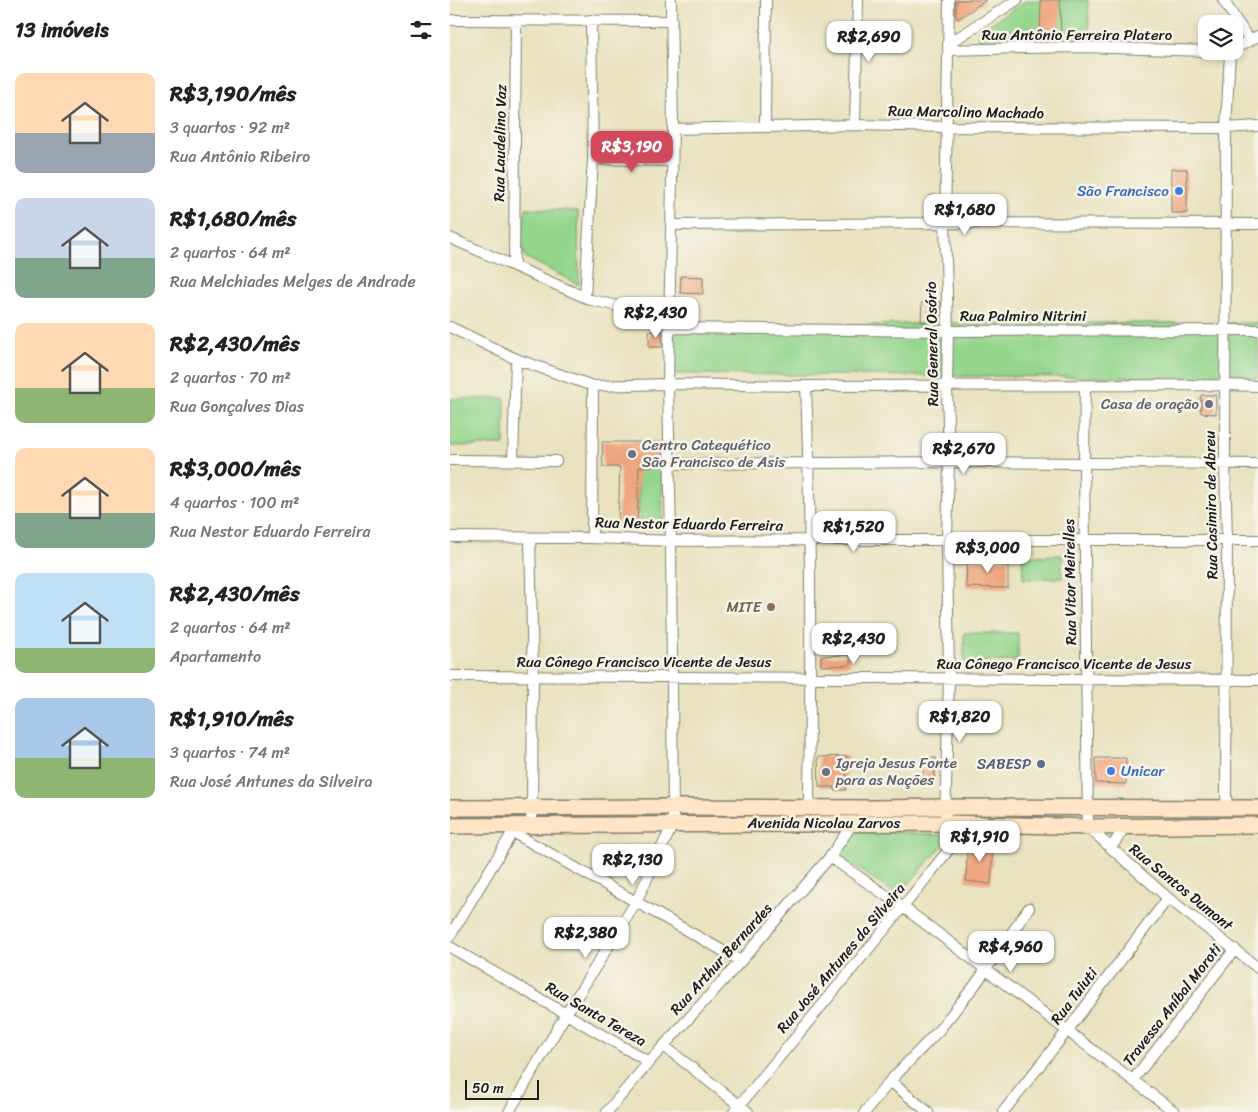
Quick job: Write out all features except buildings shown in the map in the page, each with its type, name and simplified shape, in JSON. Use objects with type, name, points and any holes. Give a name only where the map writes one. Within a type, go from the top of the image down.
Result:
[{"type":"main road","name":"Avenida Nicolau Zarvos","points":[[450,808],[1258,808]]},
{"type":"main road","points":[[810,808],[811,823]]},
{"type":"main road","name":"Avenida Nicolau Zarvos","points":[[450,826],[520,828],[811,823],[970,823],[1125,827],[1258,825]]},
{"type":"street","points":[[509,1112],[566,1014],[636,902],[673,824],[668,384],[673,129],[671,0]]},
{"type":"street","points":[[765,127],[766,0]]},
{"type":"street","points":[[855,124],[858,0]]},
{"type":"street","name":"Rua General Osório","points":[[945,823],[949,678],[947,540],[949,462],[945,223],[950,0]]},
{"type":"street","points":[[948,47],[973,28],[1017,0]]},
{"type":"street","points":[[1223,0],[1254,38],[1243,45]]},
{"type":"street","points":[[450,20],[672,21]]},
{"type":"street","points":[[585,297],[593,160],[591,20]]},
{"type":"street","name":"Rua Laudelino Vaz","points":[[514,266],[516,21]]},
{"type":"street","points":[[973,28],[975,42],[979,49]]},
{"type":"street","name":"Rua Antônio Ferreira Platero","points":[[948,47],[979,49],[1081,47],[1198,51]]},
{"type":"street","name":"Rua Casimiro de Abreu","points":[[1228,809],[1226,795],[1227,540],[1225,329],[1226,128],[1230,60]]},
{"type":"street","name":"Rua Marcolino Machado","points":[[673,129],[855,124],[947,127],[1226,128],[1258,126]]},
{"type":"street","points":[[593,160],[672,161]]},
{"type":"street","points":[[672,225],[945,223],[1258,224]]},
{"type":"street","points":[[450,238],[591,300],[618,306]]},
{"type":"street","points":[[450,327],[516,359],[593,386],[668,384],[806,386],[1258,386]]},
{"type":"street","name":"Rua Palmiro Nitrini","points":[[669,328],[948,331],[1258,330]]},
{"type":"street","points":[[513,460],[516,359]]},
{"type":"street","points":[[592,538],[593,386]]},
{"type":"street","points":[[806,386],[810,540],[810,808]]},
{"type":"street","name":"Rua Vitor Meirelles","points":[[1085,386],[1084,463],[1088,826]]},
{"type":"street","points":[[450,460],[556,461]]},
{"type":"street","points":[[670,464],[949,462],[1258,464]]},
{"type":"street","name":"Rua Nestor Eduardo Ferreira","points":[[450,538],[592,538],[671,542],[810,540],[1258,540]]},
{"type":"street","points":[[450,936],[532,807],[533,677],[530,538]]},
{"type":"street","name":"Rua Cônego Francisco Vicente de Jesus","points":[[450,676],[1258,680]]},
{"type":"street","name":"Rua Arthur Bernardes","points":[[607,1112],[830,857],[853,823]]},
{"type":"street","name":"Rua José Antunes da Silveira","points":[[736,1108],[903,907],[970,823]]},
{"type":"street","name":"Rua Santos Dumont","points":[[1088,826],[1168,898],[1258,968]]},
{"type":"street","points":[[1111,848],[1125,827]]},
{"type":"street","points":[[520,828],[636,902],[741,961]]},
{"type":"street","points":[[830,857],[903,907],[1175,1112]]},
{"type":"street","name":"Rua Tuiuti","points":[[1003,1112],[1168,898]]},
{"type":"street","points":[[866,1112],[890,1081],[939,1030],[975,985],[1029,908]]},
{"type":"street","name":"Rua Santa Tereza","points":[[450,947],[649,1062]]},
{"type":"street","name":"Travessa Aníbal Moroti","points":[[1133,1080],[1235,949]]},
{"type":"street","points":[[664,1046],[736,1108],[748,1112]]},
{"type":"street","points":[[890,1081],[928,1112]]},
{"type":"green space","points":[[1027,0],[1088,0],[1090,41],[979,41],[979,31]]},
{"type":"green space","points":[[526,208],[578,211],[579,285],[525,257],[520,245]]},
{"type":"green space","points":[[943,323],[1258,323],[1258,378],[674,374],[673,330]]},
{"type":"green space","points":[[505,398],[504,445],[450,446],[450,399]]},
{"type":"green space","points":[[662,466],[663,527],[639,529],[638,467]]},
{"type":"green space","points":[[1062,555],[1062,578],[1023,579],[1022,556]]},
{"type":"green space","points":[[964,633],[1018,633],[1018,661],[964,662]]},
{"type":"green space","points":[[851,829],[951,836],[905,888],[897,894],[839,855],[837,850]]},
{"type":"place","name":"São Francisco","points":[[1179,191]]},
{"type":"place","name":"Casa de oração","points":[[1209,404]]},
{"type":"place","name":"Centro Catequético São Francisco de Asis","points":[[632,454]]},
{"type":"place","name":"MITE","points":[[771,607]]},
{"type":"place","name":"SABESP","points":[[1041,764]]},
{"type":"place","name":"Unicar","points":[[1111,771]]},
{"type":"place","name":"Igreja Jesus Fonte para as Nações","points":[[826,772]]}]
